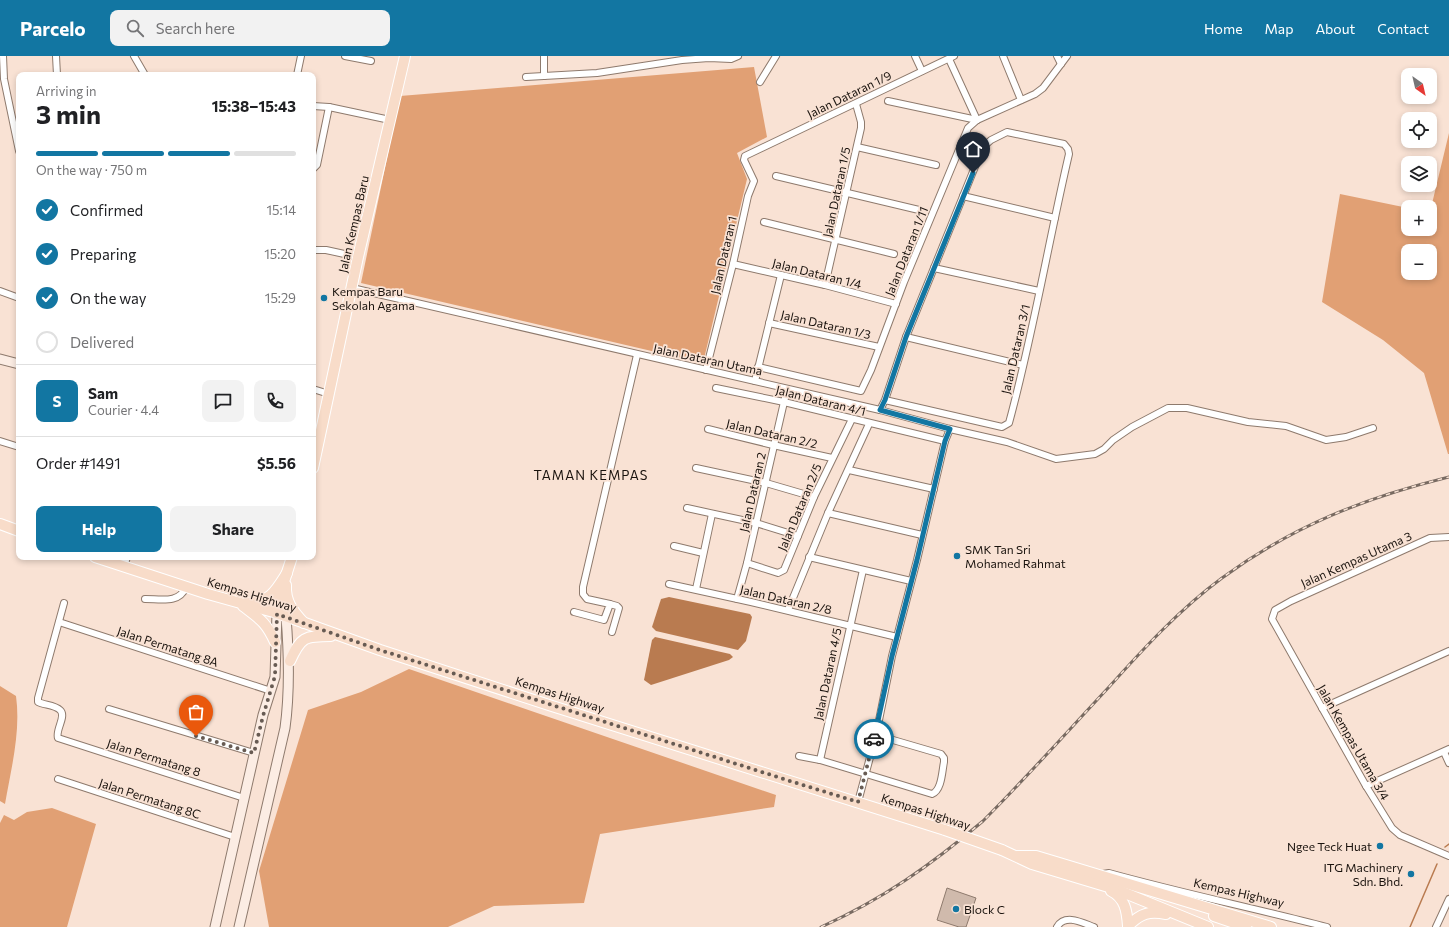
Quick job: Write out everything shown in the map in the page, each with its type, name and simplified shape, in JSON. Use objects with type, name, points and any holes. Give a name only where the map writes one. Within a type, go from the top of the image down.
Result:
[{"type":"main road","name":"Jalan Kempas Baru","points":[[316,443],[330,394],[358,257],[405,56]]},
{"type":"main road","points":[[4,525],[16,529]]},
{"type":"main road","name":"Kempas Highway","points":[[104,560],[186,587],[282,615],[552,706],[945,830],[1002,850],[1032,864],[1080,878],[1136,898],[1208,927]]},
{"type":"main road","points":[[282,615],[281,592],[291,560]]},
{"type":"main road","points":[[238,603],[257,602],[271,596],[287,573]]},
{"type":"main road","points":[[287,573],[286,593],[288,602],[306,624]]},
{"type":"main road","points":[[238,603],[263,621],[269,628],[275,642]]},
{"type":"main road","points":[[290,661],[298,644],[311,636],[341,636]]},
{"type":"main road","name":"Kempas Highway","points":[[1017,856],[1036,856],[1271,927]]},
{"type":"main road","points":[[1080,878],[1120,897],[1126,908],[1128,926]]},
{"type":"main road","points":[[1198,904],[1209,915],[1246,927]]},
{"type":"main road","points":[[1128,926],[1138,917],[1150,912],[1182,917]]},
{"type":"street","points":[[3,56],[4,79],[16,136]]},
{"type":"street","points":[[56,56],[57,72]]},
{"type":"street","points":[[134,56],[143,72]]},
{"type":"street","points":[[298,72],[301,56]]},
{"type":"street","points":[[345,56],[371,61]]},
{"type":"street","points":[[544,56],[544,76]]},
{"type":"street","points":[[526,77],[597,73],[682,60],[709,58],[731,59],[738,56]]},
{"type":"street","points":[[760,82],[776,56]]},
{"type":"street","points":[[915,56],[922,71]]},
{"type":"street","points":[[1003,56],[1021,100]]},
{"type":"street","points":[[1057,56],[1061,64]]},
{"type":"street","points":[[888,101],[977,120],[1035,94],[1043,88],[1067,56]]},
{"type":"street","points":[[952,57],[977,120]]},
{"type":"street","name":"Jalan Dataran 1/9","points":[[753,152],[952,57]]},
{"type":"street","name":"Jalan Dataran 1/5","points":[[825,285],[861,128],[861,122],[856,104]]},
{"type":"street","points":[[316,106],[329,107],[390,120]]},
{"type":"street","points":[[316,166],[329,107]]},
{"type":"street","name":"Jalan Dataran 1/11","points":[[758,367],[861,391],[968,128],[977,120]]},
{"type":"street","name":"Jalan Dataran 3/1","points":[[885,400],[1002,427],[1009,423],[1033,327],[1038,291],[1069,154],[1068,149],[1064,144],[1057,141],[1007,132],[991,140],[983,147],[963,196]]},
{"type":"street","points":[[857,147],[936,165]]},
{"type":"street","name":"Jalan Dataran 1","points":[[706,370],[733,264],[748,196],[754,181],[744,160],[746,156],[753,152]]},
{"type":"street","points":[[776,176],[919,210]]},
{"type":"street","points":[[880,410],[885,400],[906,337],[963,196],[1055,218]]},
{"type":"street","points":[[764,222],[894,254]]},
{"type":"street","points":[[316,250],[326,250],[358,257]]},
{"type":"street","name":"Jalan Dataran 1/4","points":[[733,264],[825,285],[896,304]]},
{"type":"street","points":[[934,268],[1038,291]]},
{"type":"street","points":[[755,381],[781,275]]},
{"type":"street","name":"Jalan Dataran Utama","points":[[352,288],[880,410],[950,429],[1007,442],[1056,459],[1095,454],[1104,449],[1113,440],[1132,427],[1168,408],[1187,408],[1248,422],[1286,426],[1326,440],[1346,437],[1373,428]]},
{"type":"street","points":[[0,292],[16,297]]},
{"type":"street","name":"Jalan Dataran 1/3","points":[[769,323],[878,347]]},
{"type":"street","points":[[906,337],[1023,365]]},
{"type":"street","points":[[612,632],[619,608],[610,604],[587,599],[583,594],[582,587],[637,355]]},
{"type":"street","points":[[0,359],[16,363]]},
{"type":"street","name":"Jalan Dataran 4/1","points":[[716,388],[784,402],[869,424],[945,441]]},
{"type":"street","name":"Jalan Dataran 2","points":[[737,599],[747,563],[787,389]]},
{"type":"street","points":[[316,390],[330,394]]},
{"type":"street","name":"Jalan Dataran 2/5","points":[[747,563],[778,573],[784,570],[814,497],[852,419]]},
{"type":"street","points":[[788,610],[828,513],[869,424]]},
{"type":"street","name":"Jalan Dataran 2/2","points":[[708,429],[832,458]]},
{"type":"street","points":[[858,802],[876,735],[897,637],[945,441],[950,429]]},
{"type":"street","points":[[0,441],[16,446]]},
{"type":"street","points":[[696,468],[766,483],[814,497]]},
{"type":"street","points":[[849,470],[934,489]]},
{"type":"street","points":[[687,508],[756,523],[798,536]]},
{"type":"street","points":[[828,513],[922,535]]},
{"type":"street","points":[[696,589],[712,514]]},
{"type":"street","name":"Jalan Kempas Utama 3","points":[[1275,610],[1290,601],[1430,538],[1449,537]]},
{"type":"street","points":[[674,546],[703,553]]},
{"type":"street","points":[[809,558],[911,581]]},
{"type":"street","points":[[124,567],[126,560]]},
{"type":"street","name":"Jalan Dataran 4/5","points":[[820,760],[849,625],[863,570]]},
{"type":"street","name":"Jalan Dataran 2/8","points":[[669,584],[788,610],[897,637]]},
{"type":"street","points":[[145,599],[175,599],[183,594],[186,587]]},
{"type":"street","points":[[58,622],[64,603]]},
{"type":"street","points":[[574,612],[604,620],[610,604]]},
{"type":"street","name":"Jalan Kempas Utama 3/4","points":[[1275,610],[1272,619],[1366,786],[1395,831],[1400,835],[1449,856]]},
{"type":"street","points":[[214,927],[254,753],[275,676],[275,642],[282,615]]},
{"type":"street","points":[[239,926],[286,728],[290,661],[282,615]]},
{"type":"street","name":"Jalan Permatang 8A","points":[[58,622],[271,691]]},
{"type":"street","name":"Jalan Permatang 8","points":[[58,622],[38,698],[38,702],[60,709],[62,716],[57,732],[58,738],[244,798]]},
{"type":"street","points":[[1322,708],[1449,651]]},
{"type":"street","points":[[109,709],[254,753]]},
{"type":"street","points":[[799,756],[820,760],[932,794],[935,792],[941,778],[944,762],[944,758],[941,754],[876,735]]},
{"type":"street","points":[[1366,786],[1446,751],[1449,763]]},
{"type":"street","name":"Jalan Permatang 8C","points":[[58,779],[235,837]]},
{"type":"street","name":"Kempas Highway","points":[[1100,876],[1109,873],[1327,927]]},
{"type":"street","points":[[1436,927],[1447,910],[1449,899]]},
{"type":"street","points":[[1057,927],[1064,920],[1072,919],[1094,927]]},
{"type":"shaded area","points":[[754,67],[767,137],[737,153],[747,179],[703,363],[361,283],[400,96]]},
{"type":"shaded area","points":[[1449,133],[1449,454],[1424,373],[1383,340],[1322,302],[1340,194],[1401,207],[1401,236],[1437,236],[1437,200],[1433,200],[1435,192],[1437,192],[1437,183]]},
{"type":"shaded area","points":[[669,597],[750,614],[752,617],[746,641],[738,650],[656,631],[652,627],[661,599]]},
{"type":"shaded area","points":[[655,637],[730,654],[733,657],[729,660],[651,685],[644,680],[652,640]]},
{"type":"shaded area","points":[[409,669],[776,795],[774,807],[600,834],[584,903],[494,906],[448,927],[269,927],[259,871],[308,710],[361,692]]},
{"type":"shaded area","points":[[0,686],[16,696],[17,710],[15,750],[5,804],[0,801]]},
{"type":"shaded area","points":[[52,808],[96,824],[67,927],[0,927],[0,823],[4,815],[14,820],[27,812]]},
{"type":"building","name":"Block C","points":[[947,888],[976,898],[966,927],[959,927],[937,920]]},
{"type":"waterway","points":[[1445,847],[1449,844]]},
{"type":"waterway","points":[[1410,927],[1437,864]]},
{"type":"railway","points":[[821,927],[865,905],[906,880],[983,821],[1031,772],[1163,630],[1177,616],[1222,578],[1275,543],[1330,516],[1388,494],[1449,477]]},
{"type":"way so far","points":[[196,736],[254,753],[275,676],[277,614],[380,650],[518,695],[858,802],[874,739]]},
{"type":"place","name":"Kempas Baru Sekolah Agama","points":[[324,298]]},
{"type":"place","name":"SMK Tan Sri Mohamed Rahmat","points":[[957,556]]},
{"type":"place","name":"Ngee Teck Huat","points":[[1380,846]]},
{"type":"place","name":"ITG Machinery Sdn. Bhd.","points":[[1411,874]]},
{"type":"place","name":"Block C","points":[[956,909]]},
{"type":"district","name":"TAMAN KEMPAS","points":[[591,475]]},
{"type":"route","points":[[874,739],[945,441],[950,429],[880,410],[885,400],[906,337],[973,173]]}]
